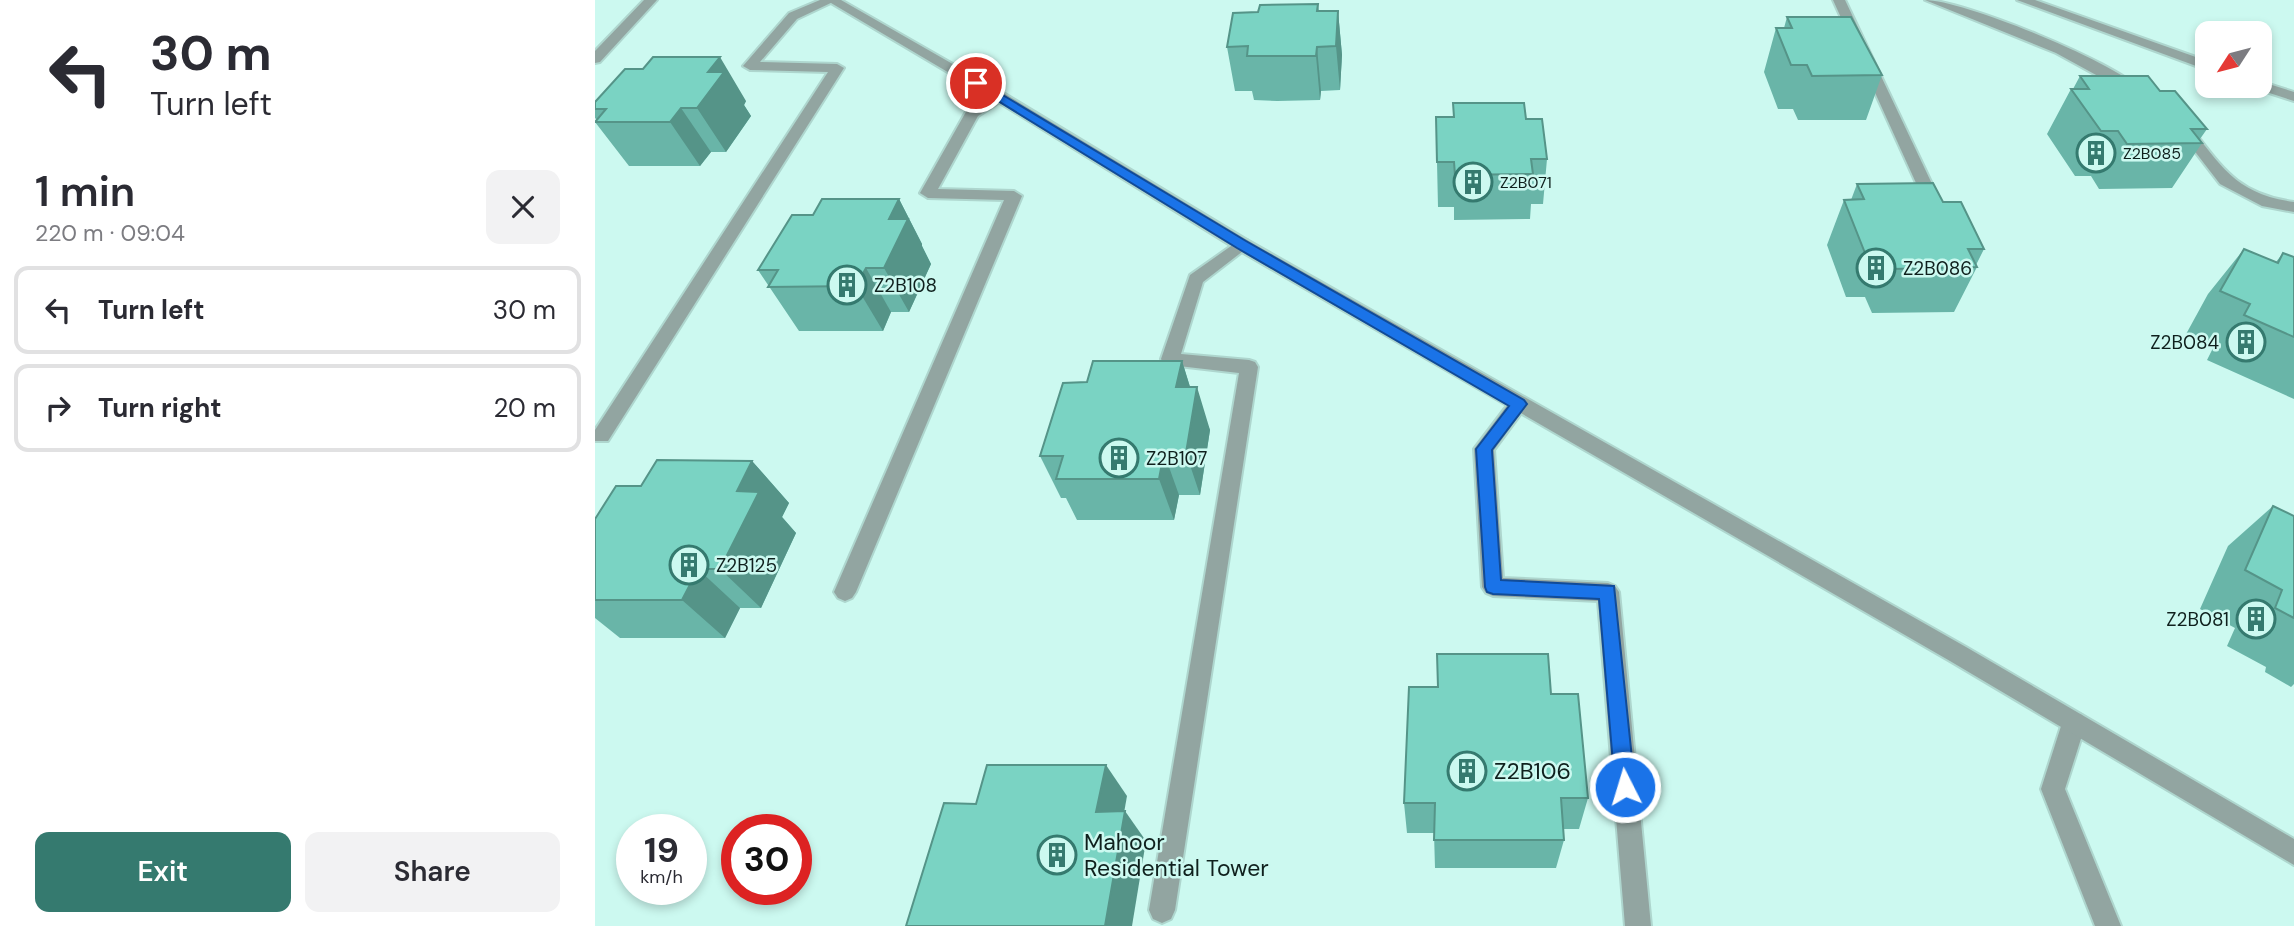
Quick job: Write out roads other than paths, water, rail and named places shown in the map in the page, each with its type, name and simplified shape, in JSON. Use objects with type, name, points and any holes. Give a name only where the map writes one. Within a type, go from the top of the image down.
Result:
[{"type":"street","points":[[595,59],[651,0]]},
{"type":"street","points":[[601,436],[837,68],[750,66],[793,16],[831,0],[1000,97],[1241,244],[2074,723],[2294,853]]},
{"type":"street","points":[[1839,0],[1941,220]]},
{"type":"street","points":[[1931,0],[2019,32],[2108,72],[2142,96]]},
{"type":"street","points":[[2023,0],[2195,62]]},
{"type":"street","points":[[2272,89],[2294,97]]},
{"type":"street","points":[[845,592],[1014,196],[928,193],[972,113],[1000,97]]},
{"type":"street","points":[[2176,119],[2225,181],[2267,203],[2294,207]]},
{"type":"street","points":[[1162,910],[1249,367],[1170,359],[1196,279],[1241,244]]},
{"type":"street","points":[[1519,404],[1484,449],[1493,587],[1608,592],[1638,926]]},
{"type":"street","points":[[2074,723],[2053,789],[2108,926]]},
{"type":"place","name":"Z2B085","points":[[2096,153]]},
{"type":"place","name":"Z2B071","points":[[1473,182]]},
{"type":"place","name":"Z2B086","points":[[1876,268]]},
{"type":"place","name":"Z2B108","points":[[847,285]]},
{"type":"place","name":"Z2B084","points":[[2246,342]]},
{"type":"place","name":"Z2B107","points":[[1119,458]]},
{"type":"place","name":"Z2B125","points":[[689,565]]},
{"type":"place","name":"Z2B081","points":[[2256,619]]},
{"type":"place","name":"Z2B106","points":[[1467,771]]},
{"type":"place","name":"Mahoor Residential Tower","points":[[1057,855]]}]
